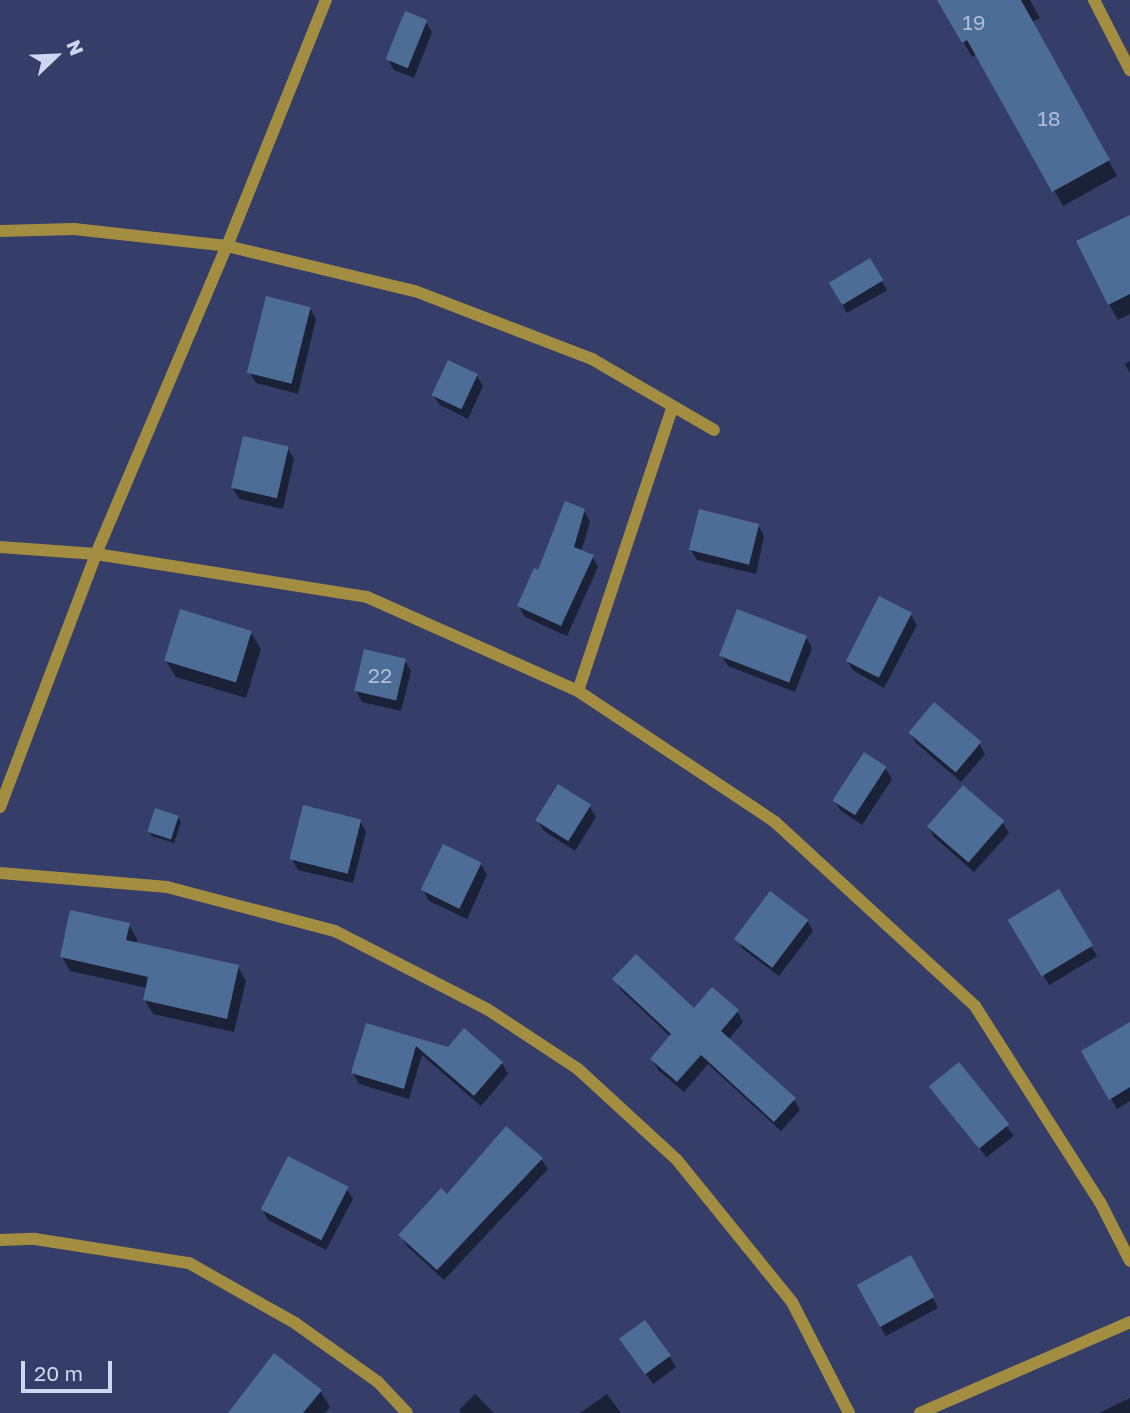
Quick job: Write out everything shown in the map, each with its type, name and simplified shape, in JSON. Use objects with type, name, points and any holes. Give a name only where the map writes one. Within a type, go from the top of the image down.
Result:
[{"type":"street","points":[[0,807],[96,554],[227,246],[327,0]]},
{"type":"street","points":[[1094,0],[1130,70]]},
{"type":"street","points":[[0,231],[74,229],[227,246],[415,291],[593,359],[714,430]]},
{"type":"street","points":[[578,691],[673,406]]},
{"type":"street","points":[[0,547],[96,554],[367,597],[578,691],[775,822],[975,1006],[1100,1202],[1130,1261]]},
{"type":"street","points":[[0,873],[167,887],[335,932],[487,1009],[578,1069],[677,1160],[793,1302],[849,1413]]},
{"type":"street","points":[[0,1240],[35,1239],[189,1263],[295,1322],[378,1382],[407,1413]]},
{"type":"street","points":[[920,1413],[1130,1322]]},
{"type":"building","points":[[937,0],[1021,0],[1110,160],[1052,192],[967,40],[962,43]]},
{"type":"building","points":[[405,11],[427,20],[408,68],[386,59]]},
{"type":"building","points":[[1130,215],[1130,294],[1108,305],[1076,241]]},
{"type":"building","points":[[870,258],[883,280],[842,305],[829,283]]},
{"type":"building","points":[[266,296],[311,307],[292,384],[247,373]]},
{"type":"building","points":[[448,360],[478,374],[461,409],[432,395]]},
{"type":"building","points":[[243,436],[289,447],[277,498],[231,488]]},
{"type":"building","points":[[565,501],[585,509],[574,547],[594,555],[561,626],[517,606],[534,568],[538,570]]},
{"type":"building","points":[[699,509],[759,524],[749,565],[689,550]]},
{"type":"building","points":[[879,596],[912,613],[879,678],[846,661]]},
{"type":"building","points":[[180,609],[252,631],[236,683],[164,661]]},
{"type":"building","points":[[737,609],[807,636],[789,683],[719,656]]},
{"type":"building","points":[[364,649],[406,659],[396,701],[354,691]]},
{"type":"building","points":[[934,702],[981,742],[956,772],[908,733]]},
{"type":"building","points":[[864,752],[887,767],[855,815],[832,801]]},
{"type":"building","points":[[558,784],[591,805],[568,841],[535,820]]},
{"type":"building","points":[[963,785],[1005,821],[968,863],[927,827]]},
{"type":"building","points":[[303,805],[361,820],[348,874],[289,859]]},
{"type":"building","points":[[155,808],[179,816],[171,840],[147,832]]},
{"type":"building","points":[[443,844],[482,863],[459,909],[421,890]]},
{"type":"building","points":[[1059,889],[1093,946],[1042,976],[1008,920]]},
{"type":"building","points":[[770,891],[808,920],[772,968],[734,939]]},
{"type":"building","points":[[70,910],[130,923],[126,940],[239,965],[227,1019],[143,1000],[148,977],[60,957]]},
{"type":"building","points":[[636,954],[694,1008],[712,987],[739,1010],[721,1031],[796,1098],[774,1122],[701,1055],[677,1082],[650,1059],[671,1034],[612,979]]},
{"type":"building","points":[[1130,1022],[1130,1087],[1109,1100],[1081,1051]]},
{"type":"building","points":[[366,1023],[448,1047],[464,1028],[503,1062],[474,1096],[416,1046],[404,1089],[351,1073]]},
{"type":"building","points":[[959,1062],[1009,1124],[979,1149],[929,1087]]},
{"type":"building","points":[[506,1126],[543,1158],[437,1270],[398,1235],[441,1188],[447,1194]]},
{"type":"building","points":[[288,1156],[349,1187],[321,1240],[261,1209]]},
{"type":"building","points":[[911,1255],[934,1297],[880,1327],[857,1285]]},
{"type":"building","points":[[645,1320],[671,1356],[645,1374],[619,1339]]},
{"type":"building","points":[[274,1353],[322,1390],[303,1413],[228,1413]]}]
